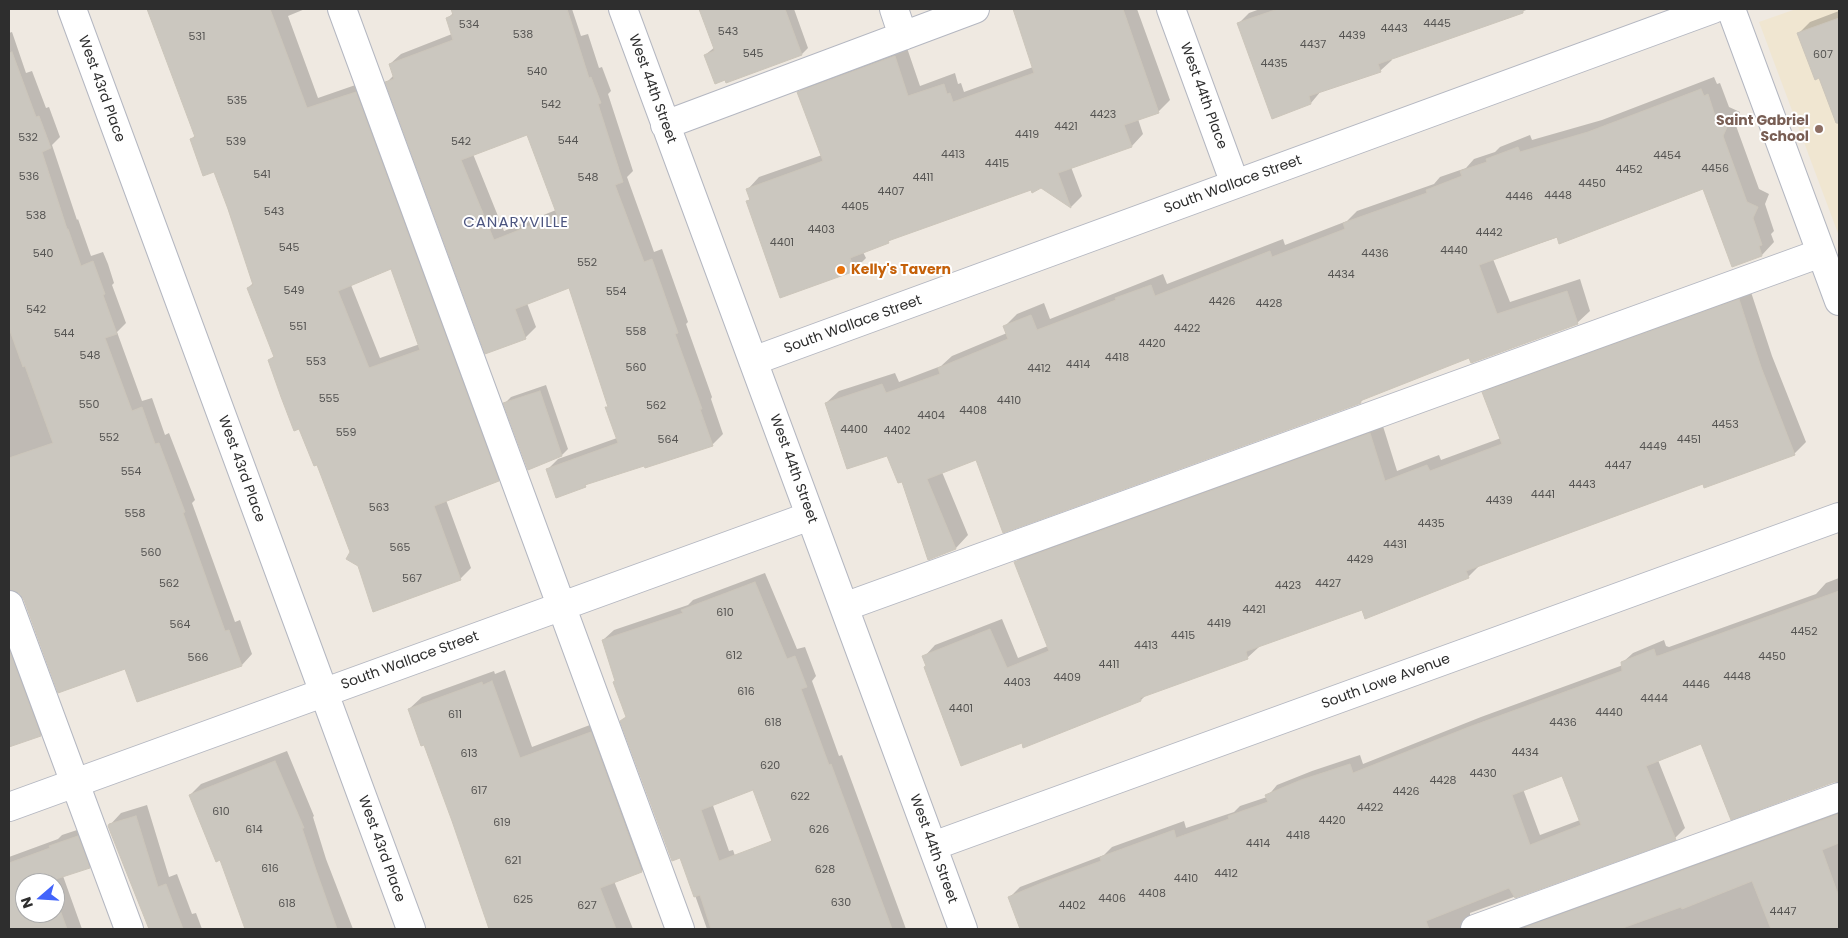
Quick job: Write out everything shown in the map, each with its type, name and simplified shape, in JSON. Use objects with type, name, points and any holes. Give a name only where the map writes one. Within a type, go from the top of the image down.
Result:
[{"type":"street","name":"West 43rd Place","points":[[72,9],[411,929]]},
{"type":"street","points":[[342,9],[560,607],[680,929]]},
{"type":"street","name":"West 44th Street","points":[[622,9],[963,929]]},
{"type":"street","points":[[894,9],[903,36]]},
{"type":"street","points":[[665,125],[975,9]]},
{"type":"street","name":"West 44th Place","points":[[1170,9],[1235,184]]},
{"type":"street","name":"South Wallace Street","points":[[753,362],[1713,9]]},
{"type":"street","points":[[1731,9],[1839,301]]},
{"type":"street","points":[[844,607],[1821,253]]},
{"type":"street","name":"South Wallace Street","points":[[9,807],[810,516]]},
{"type":"street","name":"South Lowe Avenue","points":[[933,846],[1839,517]]},
{"type":"street","points":[[9,605],[129,929]]},
{"type":"street","points":[[1475,929],[1839,797]]},
{"type":"shaded area","name":"Saint Gabriel School","points":[[1796,9],[1839,9],[1839,236],[1759,22]]},
{"type":"building","points":[[147,9],[270,9],[307,108],[356,92],[499,481],[434,506],[461,580],[373,612],[358,566],[346,559],[350,552],[317,465],[314,466],[299,429],[294,431],[281,397],[268,360],[274,357],[247,288],[253,285],[228,209],[214,172],[203,176],[190,139],[195,137]],"holes":[[[391,269],[420,350],[369,368],[338,291]]]},
{"type":"building","points":[[451,9],[567,9],[589,78],[591,77],[601,103],[598,104],[623,182],[615,185],[644,262],[652,259],[678,333],[675,334],[713,446],[585,485],[586,487],[556,498],[546,469],[618,443],[605,407],[608,407],[569,288],[515,309],[526,339],[485,354],[385,82],[394,79],[389,64],[453,40],[446,18],[453,15]],"holes":[[[527,135],[557,215],[494,240],[461,160]]]},
{"type":"building","points":[[699,9],[785,9],[802,55],[726,83],[725,80],[715,84],[704,55],[714,51],[714,49]]},
{"type":"building","points":[[1013,9],[1123,9],[1159,113],[1124,125],[1132,147],[1058,173],[1071,208],[1041,188],[1032,193],[1031,190],[888,241],[889,243],[850,258],[855,271],[780,298],[746,201],[750,200],[746,189],[823,161],[797,92],[895,56],[908,96],[944,84],[947,94],[950,93],[953,102],[1034,73]]},
{"type":"building","points":[[1278,9],[1523,9],[1523,13],[1378,64],[1381,72],[1309,96],[1311,104],[1272,119],[1237,23]]},
{"type":"building","points":[[1839,18],[1839,123],[1836,123],[1819,78],[1815,80],[1797,33]]},
{"type":"building","points":[[12,52],[36,117],[39,116],[51,148],[42,152],[81,266],[93,261],[105,294],[103,295],[117,334],[105,338],[132,411],[142,407],[155,444],[159,443],[185,512],[183,513],[225,631],[229,630],[242,666],[137,702],[125,669],[58,693],[24,600],[19,593],[9,590],[9,458],[53,443],[9,328],[9,53]]},
{"type":"building","points":[[1701,89],[1704,96],[1708,94],[1716,119],[1728,125],[1723,136],[1747,202],[1758,207],[1753,218],[1762,245],[1759,246],[1762,256],[1732,267],[1703,189],[1559,244],[1557,237],[1479,265],[1497,314],[1567,291],[1578,324],[1471,363],[1469,358],[1360,401],[1361,403],[1003,533],[976,460],[927,479],[956,549],[928,560],[902,482],[898,483],[887,456],[847,469],[825,403],[882,384],[886,393],[940,374],[938,368],[1008,339],[1003,326],[1031,315],[1037,330],[1151,285],[1155,296],[1270,251],[1272,257],[1345,229],[1343,223],[1427,193],[1426,190],[1462,176],[1460,171],[1487,162],[1486,159],[1518,147],[1520,152],[1588,132]]},
{"type":"building","points":[[1739,299],[1761,367],[1795,455],[1704,488],[1703,484],[1466,571],[1469,578],[1365,619],[1362,610],[1247,651],[1248,659],[1140,698],[1141,701],[1023,748],[1022,743],[961,766],[924,667],[926,666],[922,656],[990,629],[1007,668],[1049,651],[1014,562],[1370,433],[1385,481],[1427,465],[1430,471],[1502,444],[1482,392]]},
{"type":"building","points":[[540,391],[562,456],[528,470],[503,403]]},
{"type":"building","points":[[755,582],[787,659],[795,656],[807,687],[801,689],[892,929],[711,929],[700,895],[694,897],[680,858],[672,861],[620,721],[626,717],[613,682],[615,681],[602,640],[683,613],[681,610]],"holes":[[[753,790],[772,841],[719,861],[701,810]]]},
{"type":"building","points":[[1839,591],[1839,782],[1834,782],[1731,820],[1701,744],[1646,766],[1676,840],[1515,898],[1509,888],[1426,921],[1429,929],[1020,929],[1008,897],[1101,861],[1100,857],[1174,830],[1176,838],[1229,819],[1228,816],[1268,802],[1265,795],[1301,780],[1350,764],[1353,773],[1469,727],[1622,671],[1621,662],[1654,649],[1656,656]],"holes":[[[1562,776],[1581,825],[1530,845],[1512,795]]]},
{"type":"building","points":[[9,649],[41,736],[9,747]]},
{"type":"building","points":[[492,681],[520,758],[591,732],[642,872],[600,888],[616,929],[489,929],[452,821],[424,745],[421,746],[408,709],[482,682],[483,685]]},
{"type":"building","points":[[275,761],[304,828],[302,828],[337,929],[245,929],[220,860],[216,862],[189,795]]},
{"type":"building","points":[[1839,814],[1839,843],[1822,850],[1839,897],[1839,929],[1771,929],[1752,881],[1682,909],[1681,907],[1620,929],[1526,929],[1526,927]]},
{"type":"building","points":[[136,816],[158,887],[166,884],[183,929],[149,929],[108,826],[109,824]]},
{"type":"building","points":[[78,836],[90,868],[65,876],[65,873],[15,873],[15,923],[65,923],[67,929],[9,929],[9,863],[50,848],[49,846]]},
{"type":"place","name":"Saint Gabriel School","points":[[1819,129]]},
{"type":"place","name":"Kelly's Tavern","points":[[841,270]]},
{"type":"district","name":"CANARYVILLE","points":[[516,223]]}]
